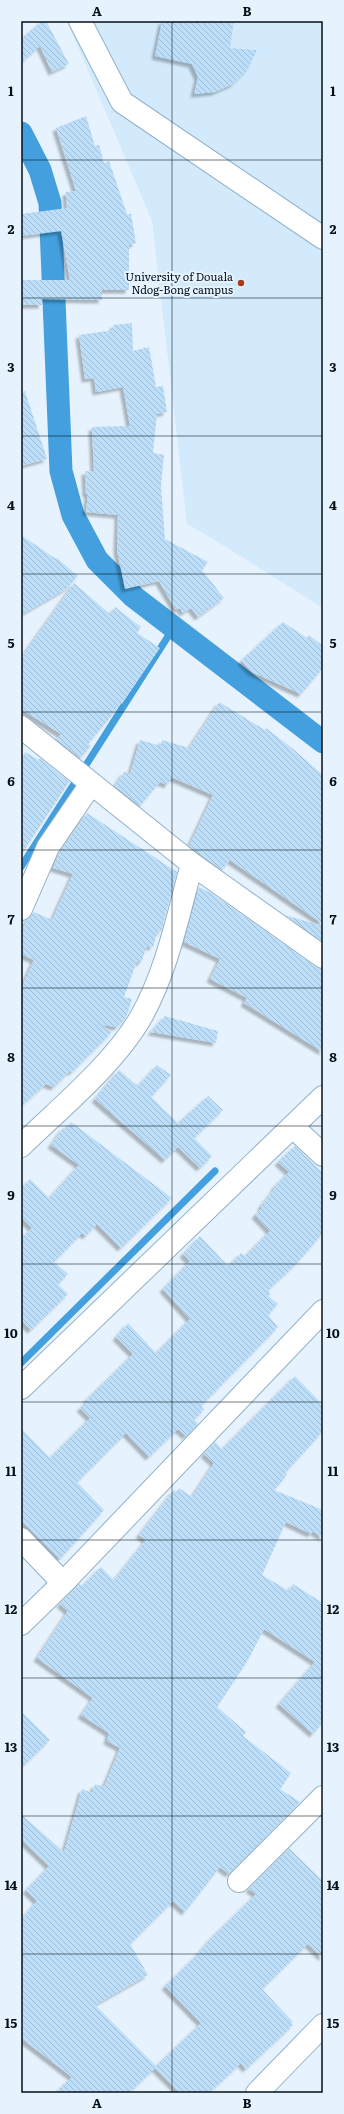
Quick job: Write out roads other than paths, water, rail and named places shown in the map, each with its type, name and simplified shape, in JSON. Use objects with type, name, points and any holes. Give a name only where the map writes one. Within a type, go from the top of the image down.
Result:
[{"type":"street","points":[[80,21],[122,102],[323,238]]},
{"type":"street","points":[[21,727],[192,864],[323,957]]},
{"type":"street","points":[[21,909],[27,891],[48,847],[91,784]]},
{"type":"street","points":[[21,1146],[109,1060],[141,1017],[169,948],[192,864]]},
{"type":"street","points":[[21,1388],[323,1098]]},
{"type":"street","points":[[293,1126],[323,1155]]},
{"type":"street","points":[[21,1624],[63,1583],[323,1311]]},
{"type":"street","points":[[21,1539],[63,1583]]},
{"type":"street","points":[[239,1881],[323,1796]]},
{"type":"street","points":[[257,2093],[323,2025]]},
{"type":"waterway","points":[[21,133],[40,170],[50,203],[61,471],[73,515],[97,560],[134,597],[323,742]]},
{"type":"waterway","points":[[21,867],[174,627]]},
{"type":"waterway","points":[[21,1363],[215,1171]]},
{"type":"place","name":"University of Douala Ndog-Bong campus","points":[[241,283]]}]
